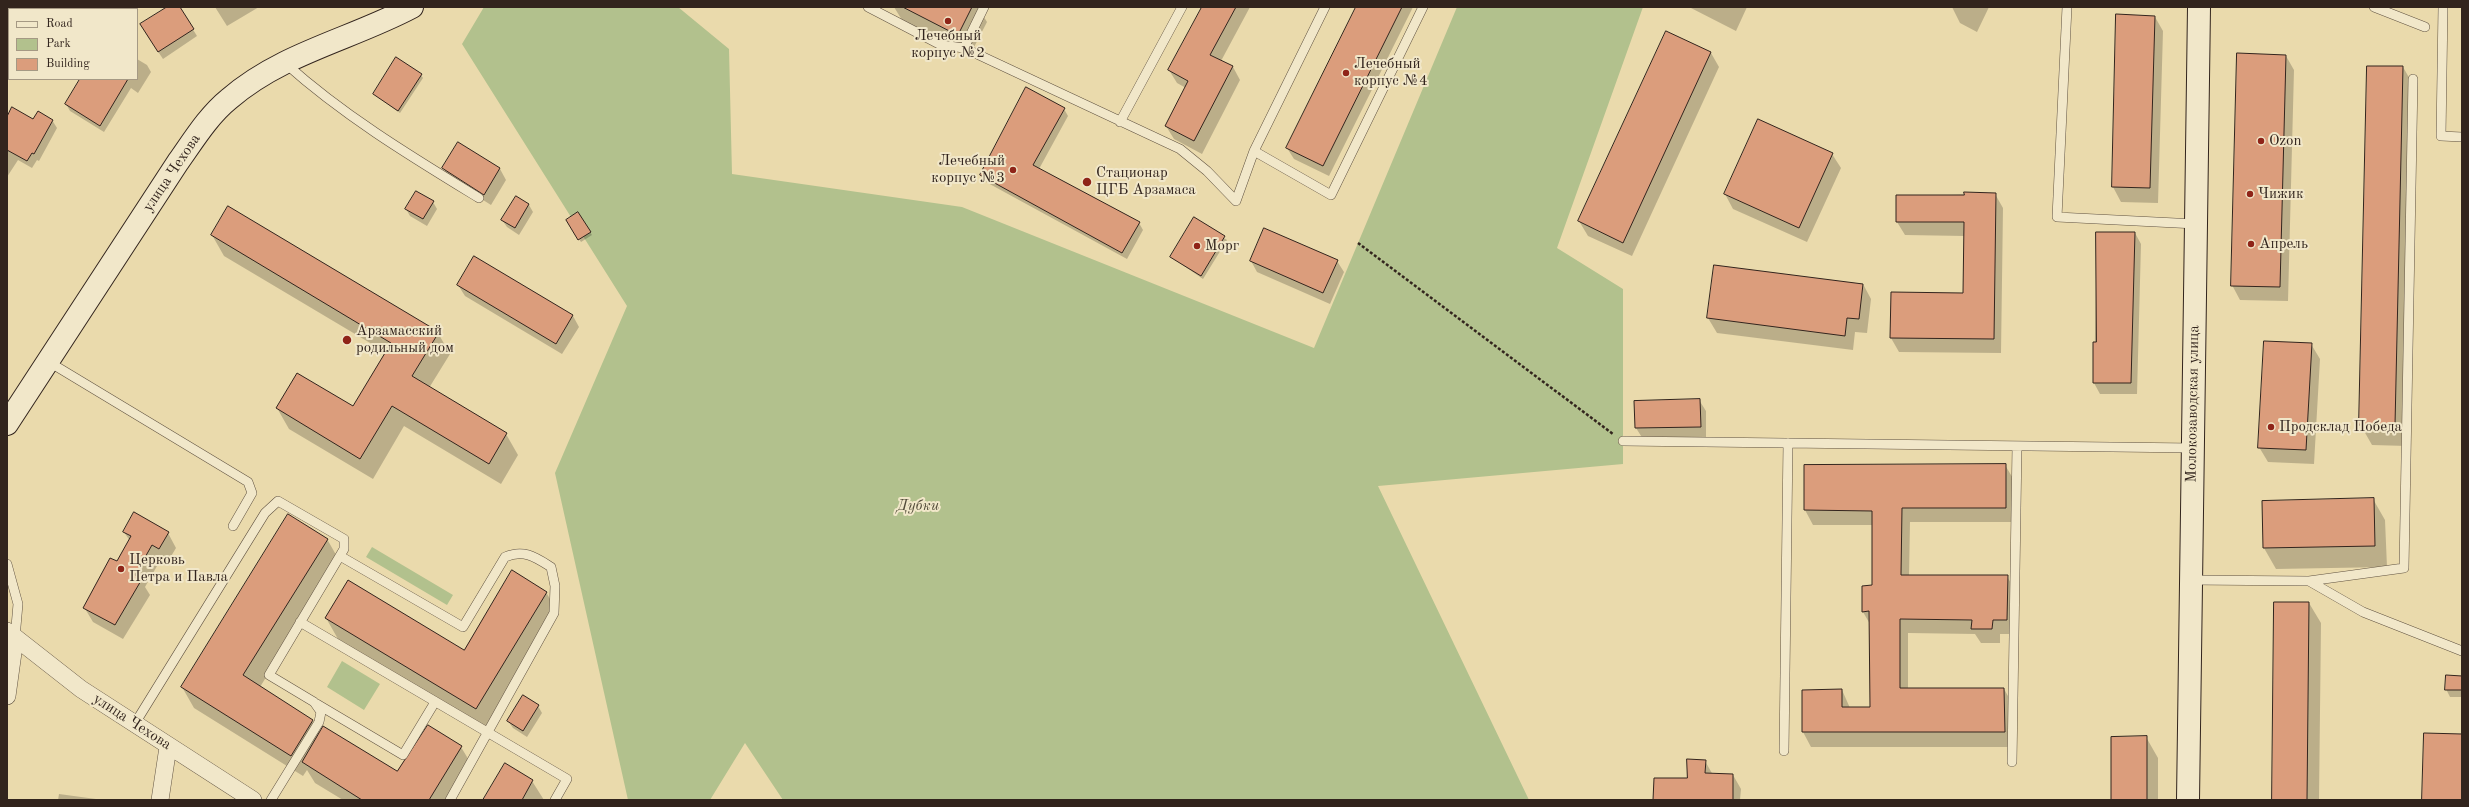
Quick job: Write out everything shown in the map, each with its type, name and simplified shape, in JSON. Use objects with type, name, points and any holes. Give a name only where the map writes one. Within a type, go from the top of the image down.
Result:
[{"type":"street","name":"улица Чехова","points":[[7,424],[178,162],[207,122],[228,100],[253,79],[284,62],[412,7]]},
{"type":"street","name":"Молокозаводская улица","points":[[2188,800],[2199,7]]},
{"type":"street","name":"улица Чехова","points":[[11,635],[82,689],[134,725],[253,800]]},
{"type":"street","points":[[7,696],[11,635]]},
{"type":"street","points":[[160,800],[168,747]]},
{"type":"lane","points":[[868,7],[941,45],[964,48],[1180,150],[1207,172],[1236,201],[1254,151],[1325,7]]},
{"type":"lane","points":[[964,48],[984,7]]},
{"type":"lane","points":[[1120,122],[1182,7]]},
{"type":"lane","points":[[1254,151],[1331,195],[1423,7]]},
{"type":"lane","points":[[2067,7],[2057,217],[2196,224]]},
{"type":"lane","points":[[2374,7],[2425,27]]},
{"type":"lane","points":[[2443,7],[2441,136],[2462,137]]},
{"type":"lane","points":[[284,62],[316,91],[390,144],[479,198]]},
{"type":"lane","points":[[2190,580],[2309,581],[2404,568],[2413,79]]},
{"type":"lane","points":[[48,362],[248,482],[252,493],[233,526]]},
{"type":"lane","points":[[1623,441],[2193,448]]},
{"type":"lane","points":[[1784,751],[1788,443]]},
{"type":"lane","points":[[2012,762],[2017,446]]},
{"type":"lane","points":[[134,725],[265,513],[278,501],[344,539],[344,550],[269,675],[403,755],[435,702]]},
{"type":"lane","points":[[340,556],[463,627],[505,557],[515,552],[530,554],[551,567],[555,586],[554,614],[450,800]]},
{"type":"lane","points":[[7,564],[18,604],[11,635]]},
{"type":"lane","points":[[2309,581],[2364,612],[2462,651]]},
{"type":"lane","points":[[300,622],[567,779],[555,800]]},
{"type":"lane","points":[[271,800],[319,722],[321,712],[314,702]]},
{"type":"path","points":[[1358,243],[1623,441]]},
{"type":"green space","name":"Дубки","points":[[484,7],[678,7],[729,49],[732,174],[962,207],[1314,348],[1457,7],[1643,7],[1557,248],[1623,289],[1623,464],[1378,486],[1529,800],[783,800],[745,743],[710,800],[628,800],[555,473],[627,306],[462,44]]},
{"type":"green space","points":[[372,547],[453,595],[447,605],[366,557]]},
{"type":"green space","points":[[342,661],[380,684],[364,710],[327,687]]},
{"type":"building","points":[[167,7],[180,7],[194,29],[158,52],[140,24]]},
{"type":"building","name":"Лечебный корпус №2","points":[[903,7],[972,7],[958,35]]},
{"type":"building","points":[[1202,7],[1236,7],[1210,55],[1233,66],[1194,141],[1165,126],[1188,81],[1168,70]]},
{"type":"building","name":"Лечебный корпус №4","points":[[1356,7],[1402,7],[1323,166],[1286,148]]},
{"type":"building","points":[[2116,14],[2155,16],[2150,188],[2112,187]]},
{"type":"building","points":[[1666,31],[1711,52],[1623,243],[1578,221]]},
{"type":"building","points":[[2237,53],[2286,55],[2280,287],[2231,286]]},
{"type":"building","points":[[396,57],[422,74],[398,111],[373,94]]},
{"type":"building","points":[[2367,66],[2403,66],[2395,425],[2359,425]]},
{"type":"building","points":[[79,80],[127,80],[100,126],[65,104]]},
{"type":"building","name":"Лечебный корпус №3","points":[[1026,87],[1065,108],[1033,165],[1140,222],[1122,253],[980,175]]},
{"type":"building","points":[[12,107],[33,119],[38,111],[53,120],[34,154],[32,153],[27,161],[7,150],[7,117]]},
{"type":"building","points":[[1758,119],[1833,153],[1799,228],[1724,194]]},
{"type":"building","points":[[458,142],[500,168],[484,195],[442,168]]},
{"type":"building","points":[[416,191],[434,201],[423,219],[405,209]]},
{"type":"building","points":[[1964,192],[1996,193],[1994,339],[1890,338],[1891,292],[1963,293],[1964,222],[1896,222],[1896,195],[1964,195]]},
{"type":"building","points":[[516,196],[529,204],[515,228],[501,220]]},
{"type":"building","points":[[228,206],[439,332],[412,376],[507,433],[489,464],[392,406],[360,459],[276,408],[297,373],[353,406],[391,343],[211,235]]},
{"type":"building","points":[[578,212],[591,232],[578,240],[566,220]]},
{"type":"building","name":"Морг","points":[[1194,217],[1225,236],[1201,276],[1170,257]]},
{"type":"building","points":[[1264,228],[1338,260],[1323,293],[1250,261]]},
{"type":"building","points":[[2096,232],[2135,232],[2131,383],[2093,383],[2093,342],[2096,342]]},
{"type":"building","points":[[474,256],[573,315],[556,344],[457,285]]},
{"type":"building","points":[[1714,265],[1863,284],[1859,319],[1847,318],[1845,336],[1707,318]]},
{"type":"building","points":[[2264,341],[2312,343],[2306,450],[2258,448]]},
{"type":"building","points":[[1700,399],[1701,427],[1635,428],[1634,401]]},
{"type":"building","points":[[2006,464],[2006,508],[1902,508],[1901,575],[2008,575],[2007,620],[1993,620],[1992,629],[1971,629],[1972,620],[1900,619],[1900,688],[2004,688],[2005,732],[1802,732],[1802,690],[1842,689],[1842,707],[1870,707],[1869,611],[1862,612],[1862,586],[1872,585],[1872,511],[1804,510],[1804,465]]},
{"type":"building","points":[[2374,498],[2375,546],[2263,548],[2262,501]]},
{"type":"building","name":"Церковь Петра и Павла","points":[[134,512],[169,532],[159,549],[152,545],[135,575],[142,579],[115,625],[83,608],[110,558],[117,561],[131,536],[123,532]]},
{"type":"building","points":[[288,514],[328,539],[243,675],[313,720],[291,756],[181,687]]},
{"type":"building","points":[[512,570],[547,592],[476,709],[325,618],[348,580],[464,650]]},
{"type":"building","points":[[2274,602],[2309,602],[2307,800],[2272,800]]},
{"type":"building","points":[[2446,675],[2462,676],[2462,690],[2445,690]]},
{"type":"building","points":[[523,695],[539,705],[523,731],[507,721]]},
{"type":"building","points":[[428,725],[462,746],[429,800],[362,800],[302,762],[323,726],[397,771]]},
{"type":"building","points":[[2424,733],[2462,734],[2462,800],[2422,800]]},
{"type":"building","points":[[2147,736],[2147,800],[2111,800],[2111,737]]},
{"type":"building","points":[[1687,759],[1706,760],[1705,773],[1733,774],[1733,800],[1653,800],[1654,778],[1687,778]]},
{"type":"building","points":[[505,763],[533,780],[522,800],[483,800]]},
{"type":"place","name":"Лечебный корпус №2","points":[[948,21]]},
{"type":"place","name":"Лечебный корпус №4","points":[[1346,73]]},
{"type":"place","name":"Ozon","points":[[2261,141]]},
{"type":"place","name":"Лечебный корпус №3","points":[[1013,170]]},
{"type":"place","name":"Стационар ЦГБ Арзамаса","points":[[1087,182]]},
{"type":"place","name":"Чижик","points":[[2250,194]]},
{"type":"place","name":"Апрель","points":[[2251,244]]},
{"type":"place","name":"Морг","points":[[1197,246]]},
{"type":"place","name":"Арзамасский родильный дом","points":[[347,340]]},
{"type":"place","name":"Продсклад Победа","points":[[2271,427]]},
{"type":"place","name":"Церковь Петра и Павла","points":[[121,569]]}]
